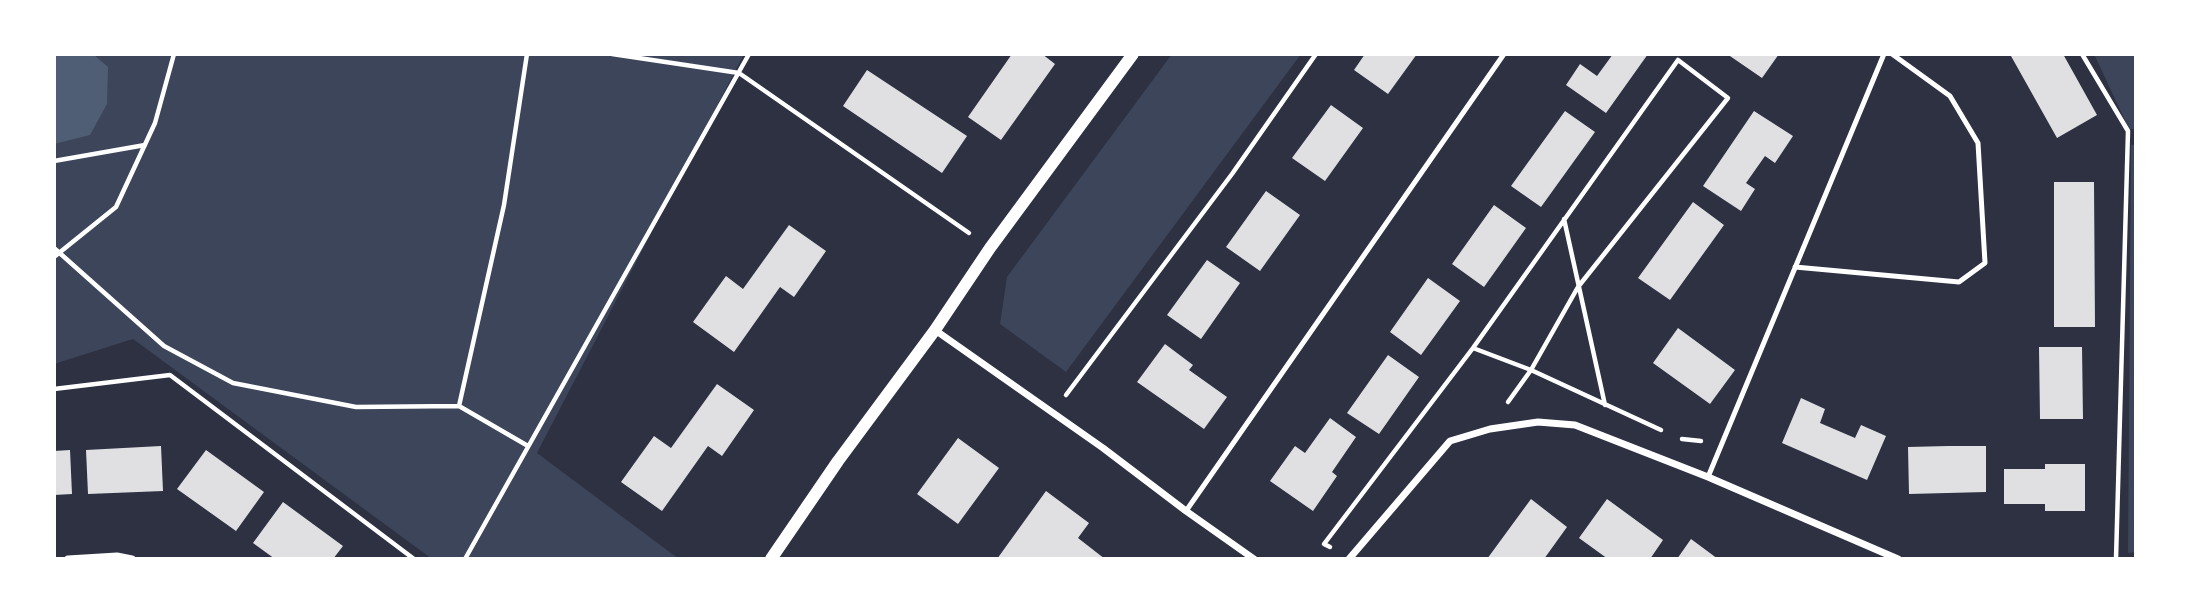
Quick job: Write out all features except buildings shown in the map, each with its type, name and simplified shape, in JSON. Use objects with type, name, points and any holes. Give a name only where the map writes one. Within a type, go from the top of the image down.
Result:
[{"type":"street","points":[[771,559],[838,460],[1133,54]]},
{"type":"street","points":[[935,330],[1103,448],[1254,559]]},
{"type":"street","points":[[1350,558],[1450,441],[1490,429],[1538,422],[1575,425],[1707,477],[1898,559]]},
{"type":"street","points":[[68,559],[117,556],[132,559]]},
{"type":"lane","points":[[1186,511],[1504,54]]},
{"type":"lane","points":[[1707,477],[1884,54]]},
{"type":"lane","points":[[1795,267],[1959,282],[1985,263],[1978,144],[1950,96],[1892,54]]},
{"type":"path","points":[[54,257],[57,250],[116,207],[155,123],[174,54]]},
{"type":"path","points":[[459,406],[504,205],[527,54]]},
{"type":"path","points":[[612,54],[739,73],[990,248]]},
{"type":"path","points":[[465,559],[749,54]]},
{"type":"path","points":[[1052,414],[1232,174],[1315,54]]},
{"type":"path","points":[[2082,54],[2128,131],[2116,559]]},
{"type":"path","points":[[1350,558],[1324,544],[1473,348],[1678,60],[1728,98],[1578,287],[1531,370],[1490,429]]},
{"type":"path","points":[[2128,131],[2136,131]]},
{"type":"path","points":[[54,161],[145,145]]},
{"type":"path","points":[[1564,219],[1606,406]]},
{"type":"path","points":[[57,250],[164,346],[233,383],[356,407],[459,406],[528,446]]},
{"type":"path","points":[[1473,348],[1531,370],[1669,434]]},
{"type":"path","points":[[54,390],[170,375],[414,559]]},
{"type":"path","points":[[1681,439],[1721,443]]},
{"type":"shaded area","points":[[54,54],[744,54],[537,453],[679,559],[432,559],[133,339],[54,364]]},
{"type":"shaded area","points":[[54,54],[93,54],[108,67],[107,104],[90,135],[54,144]]},
{"type":"shaded area","points":[[1172,54],[1301,54],[1066,372],[1000,324],[1007,277]]},
{"type":"shaded area","points":[[2094,54],[2136,54],[2136,129],[2129,129]]},
{"type":"shaded area","points":[[2131,145],[2136,145],[2136,552],[2128,553]]}]
